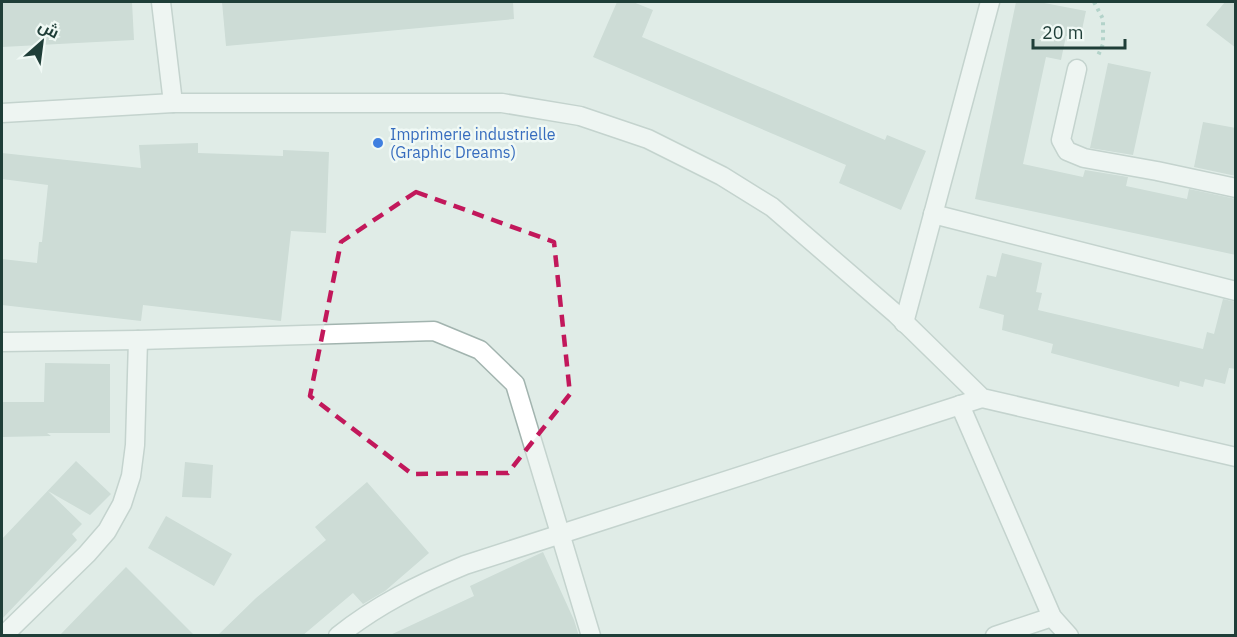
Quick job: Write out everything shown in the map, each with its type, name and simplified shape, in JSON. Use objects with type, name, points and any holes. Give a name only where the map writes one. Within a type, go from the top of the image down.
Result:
[{"type":"street","points":[[161,2],[173,103]]},
{"type":"street","points":[[904,323],[990,2]]},
{"type":"street","points":[[1077,69],[1061,140],[1067,151],[1084,158],[1236,188]]},
{"type":"street","points":[[2,113],[173,103],[502,103],[580,117],[648,138],[722,176],[772,207],[896,314],[982,398]]},
{"type":"street","points":[[933,214],[1236,291]]},
{"type":"street","points":[[2,342],[434,331],[480,350],[515,384],[591,636]]},
{"type":"street","points":[[3,636],[87,554],[107,531],[122,504],[131,476],[135,445],[138,340]]},
{"type":"street","points":[[338,636],[356,621],[391,600],[427,581],[465,566],[982,398],[1236,457]]},
{"type":"street","points":[[960,405],[1052,617],[1069,636]]},
{"type":"street","points":[[995,636],[1052,617]]},
{"type":"path","points":[[1077,69],[1095,62],[1103,44],[1103,19],[1094,2]]},
{"type":"highlighted area","points":[[416,192],[554,242],[570,394],[508,473],[412,474],[310,396],[341,242]]},
{"type":"building","points":[[2,2],[132,2],[134,40],[2,47]]},
{"type":"building","points":[[222,2],[513,2],[514,19],[226,46]]},
{"type":"building","points":[[617,2],[633,2],[653,10],[642,37],[885,140],[887,135],[926,151],[901,210],[839,183],[846,165],[593,57]]},
{"type":"building","points":[[1016,2],[1039,2],[1086,11],[1080,39],[1066,36],[1061,60],[1046,57],[1023,164],[1083,177],[1085,170],[1128,177],[1126,186],[1187,199],[1189,189],[1236,199],[1236,255],[975,199]]},
{"type":"building","points":[[1225,2],[1236,2],[1236,48],[1206,25]]},
{"type":"building","points":[[1108,63],[1151,72],[1133,155],[1090,148]]},
{"type":"building","points":[[1203,122],[1236,128],[1236,176],[1194,167]]},
{"type":"building","points":[[198,143],[198,153],[283,156],[283,150],[329,152],[326,233],[291,231],[281,321],[143,305],[141,321],[2,305],[2,259],[37,263],[39,242],[42,242],[48,185],[2,179],[2,153],[141,168],[139,145]]},
{"type":"building","points":[[1002,253],[1042,263],[1036,292],[1042,293],[1038,310],[1203,349],[1207,332],[1214,334],[1223,299],[1236,302],[1236,369],[1229,368],[1225,384],[1205,379],[1203,387],[1180,381],[1179,387],[1051,353],[1053,344],[1002,330],[1004,315],[979,308],[987,275],[996,277]]},
{"type":"building","points":[[45,363],[110,364],[110,433],[47,433],[51,436],[2,437],[2,402],[44,402]]},
{"type":"building","points":[[76,461],[111,494],[90,515],[48,491],[82,524],[72,534],[77,540],[2,619],[2,539]]},
{"type":"building","points":[[185,462],[213,465],[211,498],[182,497]]},
{"type":"building","points":[[367,482],[429,553],[385,591],[363,604],[353,593],[302,636],[217,636],[256,598],[326,540],[315,527]]},
{"type":"building","points":[[166,516],[232,554],[214,586],[148,548]]},
{"type":"building","points":[[543,552],[579,636],[388,636],[474,596],[470,586]]},
{"type":"building","points":[[126,567],[195,636],[59,636]]},
{"type":"place","name":"Imprimerie industrielle (Graphic Dreams)","points":[[378,143]]}]
